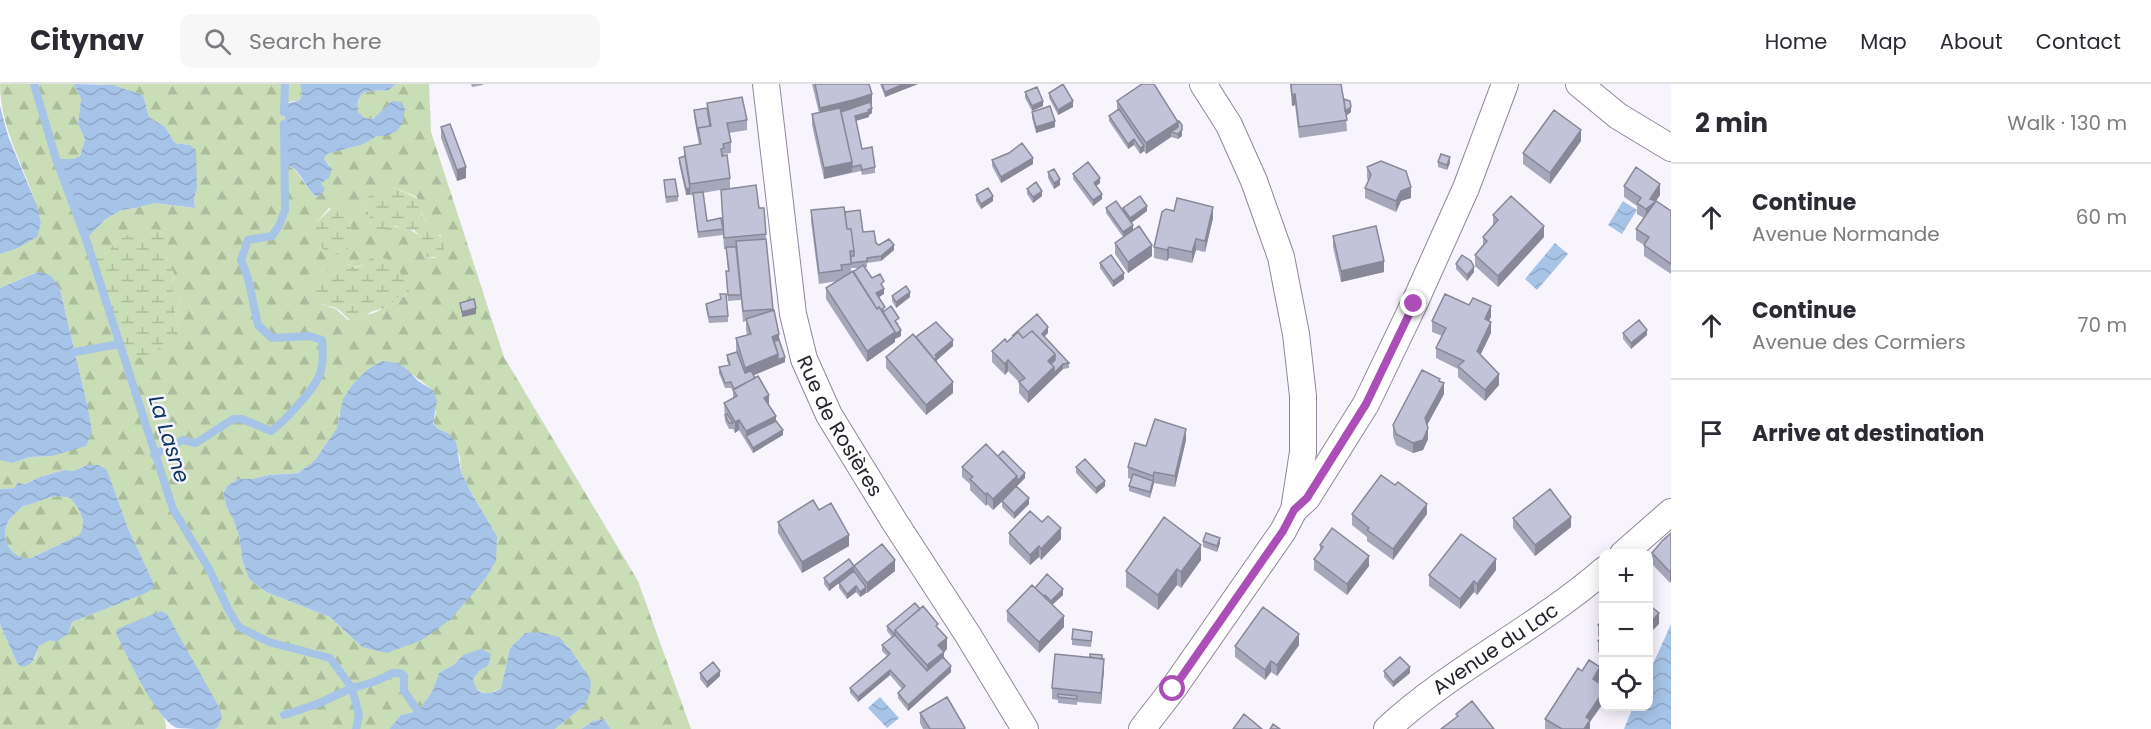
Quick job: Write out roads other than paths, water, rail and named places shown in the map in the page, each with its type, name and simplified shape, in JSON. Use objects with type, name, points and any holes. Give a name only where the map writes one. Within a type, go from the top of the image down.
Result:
[{"type":"street","name":"Rue de Rosières","points":[[766,84],[793,314],[804,359],[829,415],[1025,729]]},
{"type":"street","points":[[1142,729],[1173,689],[1283,531],[1294,510],[1303,452],[1303,396],[1296,334],[1281,257],[1254,181],[1234,134],[1203,84]]},
{"type":"street","points":[[1294,510],[1307,498],[1366,404],[1466,188],[1505,84]]},
{"type":"street","points":[[1579,84],[1618,116],[1671,148]]},
{"type":"street","points":[[1629,549],[1671,512]]},
{"type":"street","name":"Avenue du Lac","points":[[1387,729],[1432,692],[1576,594],[1599,574]]},
{"type":"water","points":[[74,84],[113,85],[143,95],[149,117],[165,127],[175,143],[190,145],[196,150],[195,208],[155,203],[121,210],[106,219],[86,239],[56,159],[73,159],[80,156],[85,139],[78,124],[81,99]]},
{"type":"water","points":[[300,84],[396,84],[389,90],[366,92],[359,98],[358,112],[365,118],[373,119],[392,101],[402,102],[405,110],[402,124],[397,131],[386,136],[377,136],[364,144],[327,154],[324,159],[332,169],[329,178],[321,183],[325,190],[318,197],[313,194],[296,170],[286,165],[284,103],[300,100],[302,94]]},
{"type":"water","points":[[0,106],[8,136],[37,206],[41,223],[37,237],[18,248],[0,254]]},
{"type":"water","points":[[1623,201],[1637,210],[1622,234],[1608,225]]},
{"type":"water","points":[[1555,243],[1568,254],[1537,290],[1525,279]]},
{"type":"water","points":[[38,272],[52,277],[60,289],[92,432],[86,446],[52,456],[30,457],[12,463],[0,460],[0,288]]},
{"type":"water","points":[[382,361],[398,363],[418,381],[433,390],[437,401],[433,423],[438,429],[448,433],[456,442],[461,472],[497,536],[496,561],[485,579],[450,620],[422,640],[387,653],[362,647],[330,617],[266,592],[249,579],[242,559],[239,536],[223,494],[227,486],[238,479],[298,473],[315,460],[337,428],[343,399],[353,384],[367,370]]},
{"type":"water","points":[[87,465],[99,465],[107,470],[128,528],[154,584],[153,588],[146,593],[72,622],[68,634],[56,642],[50,640],[39,646],[32,662],[22,667],[17,663],[0,624],[0,489],[14,488],[18,483],[25,484],[64,470],[74,471]],"holes":[[[58,496],[70,498],[83,520],[79,535],[29,559],[13,552],[6,542],[5,530],[10,519],[23,506]]]},
{"type":"water","points":[[161,611],[167,614],[220,709],[222,717],[215,729],[177,728],[169,722],[142,685],[116,633],[117,629]]},
{"type":"water","points":[[1671,624],[1671,729],[1624,729],[1631,711],[1653,711],[1653,664]]},
{"type":"water","points":[[540,632],[559,637],[571,650],[591,681],[590,693],[585,705],[555,729],[389,729],[401,715],[418,711],[432,692],[439,673],[455,664],[463,655],[481,649],[491,654],[488,666],[480,670],[473,679],[477,690],[483,693],[492,693],[501,688],[510,648],[525,633]]},
{"type":"water","points":[[880,697],[899,718],[887,728],[868,708]]},
{"type":"water","points":[[604,719],[611,729],[581,729],[593,721]]},
{"type":"waterway","name":"La Lasne","points":[[34,84],[56,159],[86,239],[173,509],[209,569],[239,627],[269,642],[330,658],[352,688],[359,715],[356,729]]},
{"type":"waterway","points":[[284,112],[285,84]]},
{"type":"waterway","points":[[154,455],[183,440],[196,443],[233,419],[242,419],[271,431],[304,398],[320,374],[323,359],[322,340],[310,336],[272,338],[258,325],[248,278],[241,260],[248,240],[272,236],[285,210],[284,124]]},
{"type":"waterway","points":[[75,352],[120,344]]},
{"type":"waterway","points":[[284,715],[393,673],[400,673],[404,676],[404,691],[418,711]]}]
